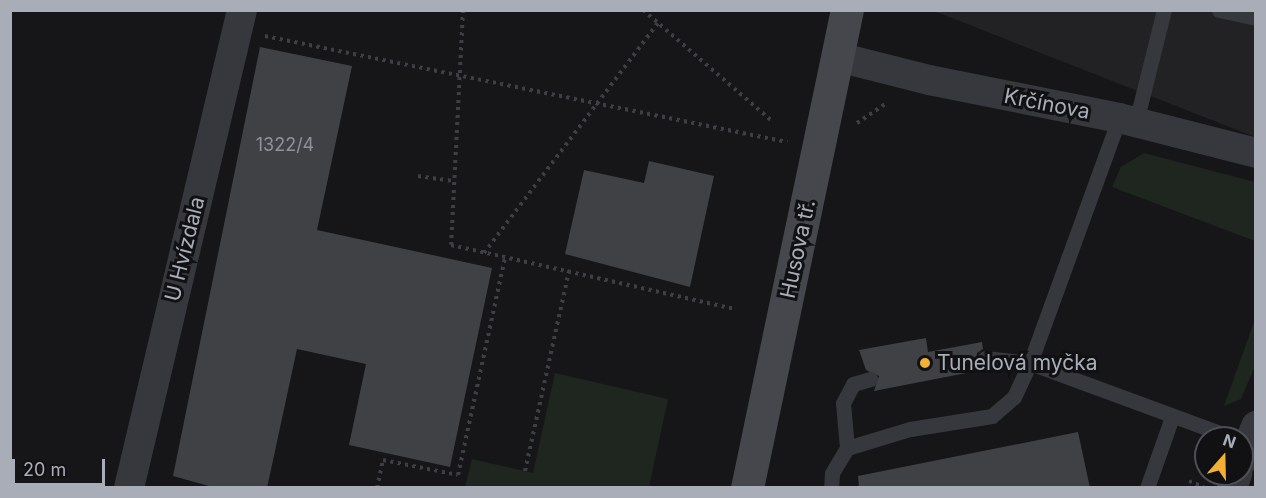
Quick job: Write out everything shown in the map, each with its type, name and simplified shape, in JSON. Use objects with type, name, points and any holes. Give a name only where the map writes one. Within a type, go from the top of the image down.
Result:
[{"type":"street","name":"Husova tř.","points":[[747,488],[820,149],[847,10]]},
{"type":"street","name":"U Hvízdala","points":[[129,488],[240,21]]},
{"type":"street","name":"Krčínova","points":[[838,57],[930,80],[1127,120],[1256,153]]},
{"type":"lane","points":[[847,448],[910,429],[992,416],[1014,396],[1030,363],[1127,120],[1164,10]]},
{"type":"lane","points":[[1219,10],[1256,18]]},
{"type":"lane","points":[[985,358],[1030,363],[1199,426]]},
{"type":"lane","points":[[831,480],[847,448],[843,403],[853,384],[870,380]]},
{"type":"lane","points":[[1147,488],[1172,417]]},
{"type":"path","points":[[463,10],[451,245],[736,309]]},
{"type":"path","points":[[644,10],[773,122]]},
{"type":"path","points":[[240,21],[460,73],[820,149]]},
{"type":"path","points":[[484,253],[658,23]]},
{"type":"path","points":[[418,176],[455,182]]},
{"type":"path","points":[[377,488],[383,460],[458,475],[505,257]]},
{"type":"path","points":[[525,471],[569,272]]},
{"type":"path","points":[[1189,481],[1204,488]]},
{"type":"path","points":[[10,484],[24,488]]},
{"type":"shaded area","points":[[934,11],[1255,11],[1255,137]]},
{"type":"shaded area","points":[[1144,153],[1255,182],[1255,241],[1112,187],[1121,167]]},
{"type":"shaded area","points":[[1255,319],[1255,366],[1241,399],[1224,406]]},
{"type":"shaded area","points":[[555,373],[668,399],[649,487],[465,487],[472,459],[533,473]]},
{"type":"building","points":[[260,47],[352,66],[317,230],[492,268],[450,467],[349,445],[366,364],[297,349],[267,488],[216,488],[173,476]]},
{"type":"building","points":[[649,161],[714,176],[690,287],[565,254],[584,170],[644,183]]},
{"type":"building","name":"Tunelová myčka","points":[[926,338],[928,352],[982,342],[983,349],[977,353],[976,361],[987,369],[874,391],[879,376],[866,370],[859,350]]},
{"type":"building","points":[[1078,432],[1090,488],[859,488],[858,476]]},
{"type":"place","name":"Tunelová myčka","points":[[925,363]]}]
